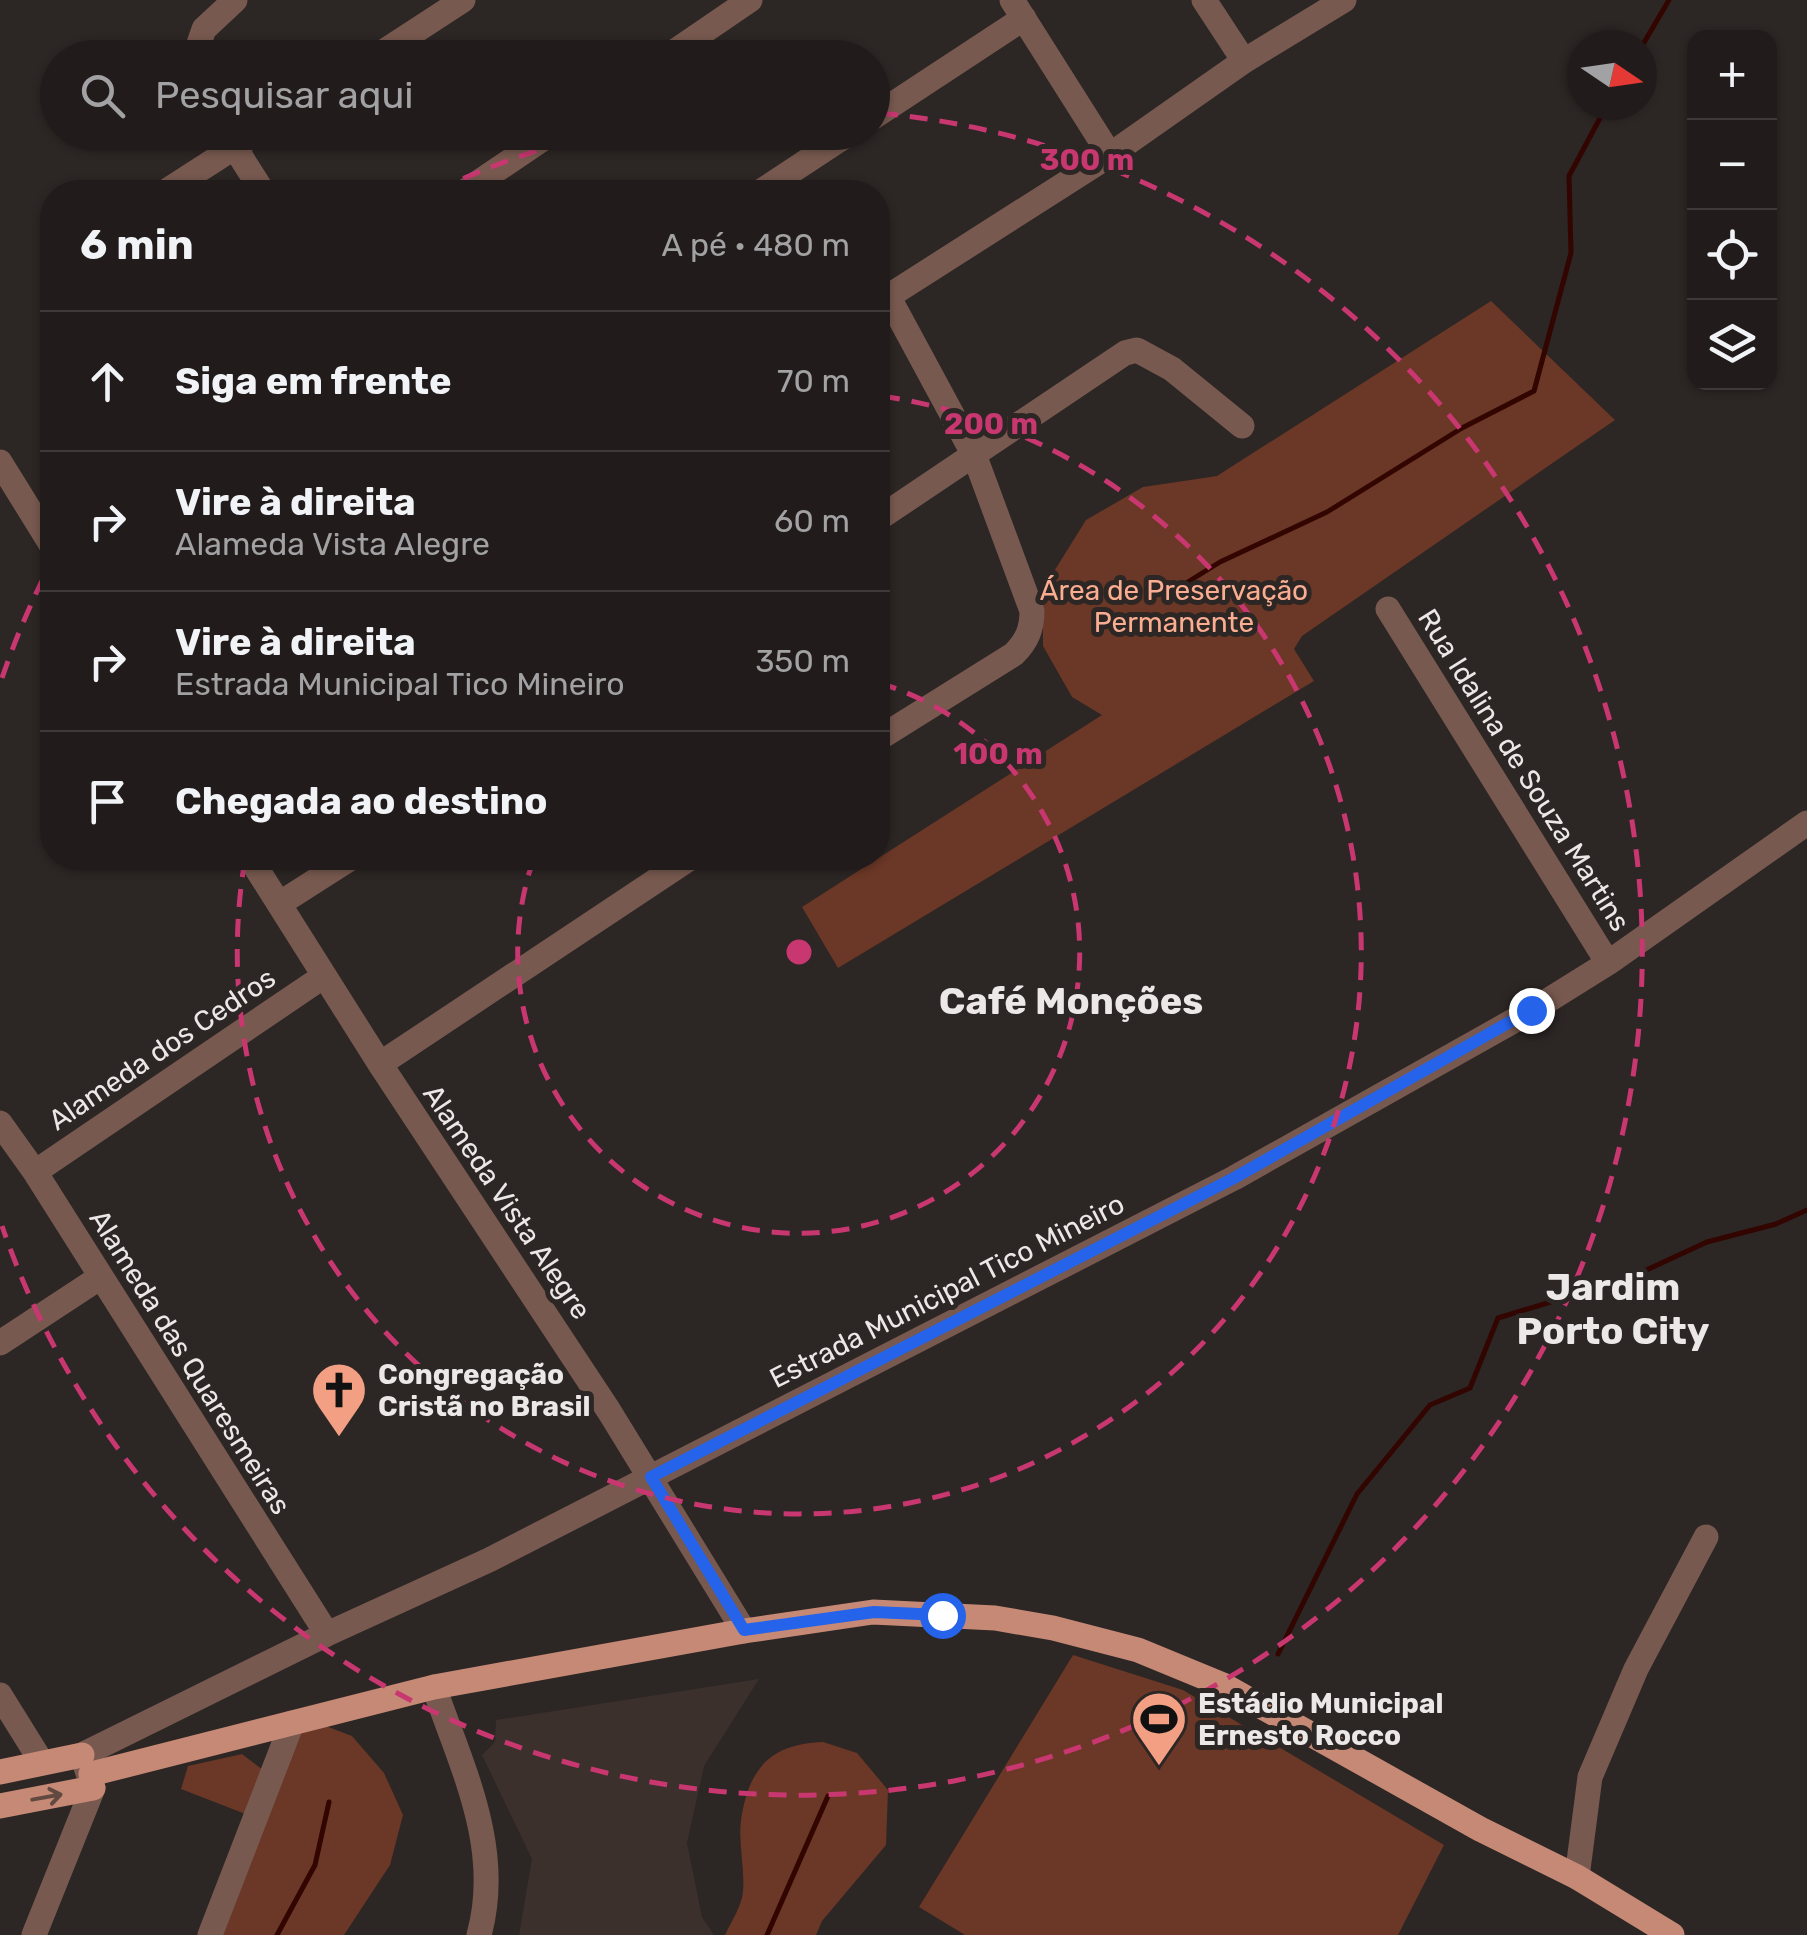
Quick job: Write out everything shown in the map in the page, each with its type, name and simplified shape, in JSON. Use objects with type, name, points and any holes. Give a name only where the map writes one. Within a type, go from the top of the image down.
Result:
[{"type":"main road","points":[[0,1806],[89,1772],[434,1686],[744,1630],[858,1614],[908,1612],[995,1618],[1138,1650],[1224,1686],[1576,1878],[1672,1935]]},
{"type":"main road","points":[[0,1772],[41,1761],[89,1772]]},
{"type":"street","points":[[200,40],[204,29],[235,0]]},
{"type":"street","points":[[402,40],[463,0]]},
{"type":"street","points":[[691,40],[750,0]]},
{"type":"street","points":[[1204,0],[1244,61]]},
{"type":"street","points":[[890,295],[1110,154],[1244,61],[1344,0]]},
{"type":"street","points":[[890,105],[1018,9],[1110,154]]},
{"type":"street","points":[[179,180],[217,150]]},
{"type":"street","points":[[236,150],[255,180]]},
{"type":"street","points":[[482,180],[526,150]]},
{"type":"street","points":[[778,180],[823,150]]},
{"type":"street","points":[[890,313],[975,456],[1032,611],[1029,635],[1014,654],[890,732]]},
{"type":"street","points":[[890,511],[1125,353],[1137,350],[1172,369],[1242,426]]},
{"type":"street","points":[[0,462],[40,527]]},
{"type":"street","name":"Rua Idalina de Souza Martins","points":[[1388,609],[1608,963]]},
{"type":"street","name":"Estrada Municipal Tico Mineiro","points":[[89,1772],[327,1634],[488,1560],[1218,1186],[1608,963],[1807,824]]},
{"type":"street","name":"Alameda Vista Alegre","points":[[258,870],[651,1477],[744,1630]]},
{"type":"street","points":[[279,904],[332,870]]},
{"type":"street","points":[[380,1064],[672,870]]},
{"type":"street","name":"Alameda dos Cedros","points":[[35,1172],[324,976]]},
{"type":"street","name":"Alameda das Quaresmeiras","points":[[0,1123],[35,1172],[327,1634]]},
{"type":"street","points":[[0,1343],[100,1278]]},
{"type":"street","points":[[1576,1878],[1590,1776],[1636,1669],[1706,1538]]},
{"type":"street","points":[[434,1686],[475,1804],[487,1854],[488,1896],[479,1935]]},
{"type":"street","points":[[0,1695],[41,1761]]},
{"type":"street","points":[[210,1935],[292,1723]]},
{"type":"street","points":[[34,1935],[89,1772]]},
{"type":"shaded area","points":[[759,1679],[704,1766],[687,1843],[702,1917],[714,1935],[519,1935],[532,1859],[482,1755],[495,1742],[496,1720]]},
{"type":"green space","name":"Área de Preservação Permanente","points":[[1491,301],[1615,420],[1302,636],[1294,649],[1314,681],[838,968],[802,907],[860,870],[890,870],[890,851],[1102,715],[1072,697],[1043,646],[1043,589],[1086,520],[1143,487],[1217,476]]},
{"type":"green space","name":"Estádio Municipal Ernesto Rocco","points":[[1073,1655],[1183,1690],[1444,1845],[1398,1935],[965,1935],[919,1907]]},
{"type":"green space","points":[[323,1725],[352,1736],[384,1773],[403,1815],[390,1865],[344,1935],[223,1935],[300,1731]]},
{"type":"green space","points":[[823,1742],[857,1753],[888,1790],[886,1845],[822,1921],[816,1935],[725,1935],[742,1897],[740,1829],[750,1786],[776,1754]]},
{"type":"green space","points":[[242,1754],[263,1770],[248,1815],[181,1789],[188,1766]]},
{"type":"waterway","points":[[1651,30],[1669,0]]},
{"type":"waterway","points":[[1175,590],[1220,562],[1327,512],[1462,428],[1534,391],[1571,253],[1569,176],[1599,120]]},
{"type":"waterway","points":[[1278,1654],[1357,1494],[1430,1405],[1470,1388],[1498,1318],[1629,1278],[1707,1242],[1776,1224],[1807,1210]]},
{"type":"waterway","points":[[767,1935],[828,1796]]},
{"type":"waterway","points":[[277,1935],[315,1865],[329,1802]]},
{"type":"place","name":"Congregação Cristã no Brasil","points":[[339,1439]]},
{"type":"place","name":"Estádio Municipal Ernesto Rocco","points":[[1159,1768]]},
{"type":"district","name":"Café Monções","points":[[1071,1001]]},
{"type":"district","name":"Jardim Porto City","points":[[1613,1309]]},
{"type":"route","points":[[942,1615],[874,1612],[744,1630],[651,1477],[1234,1178],[1531,1010]]}]
